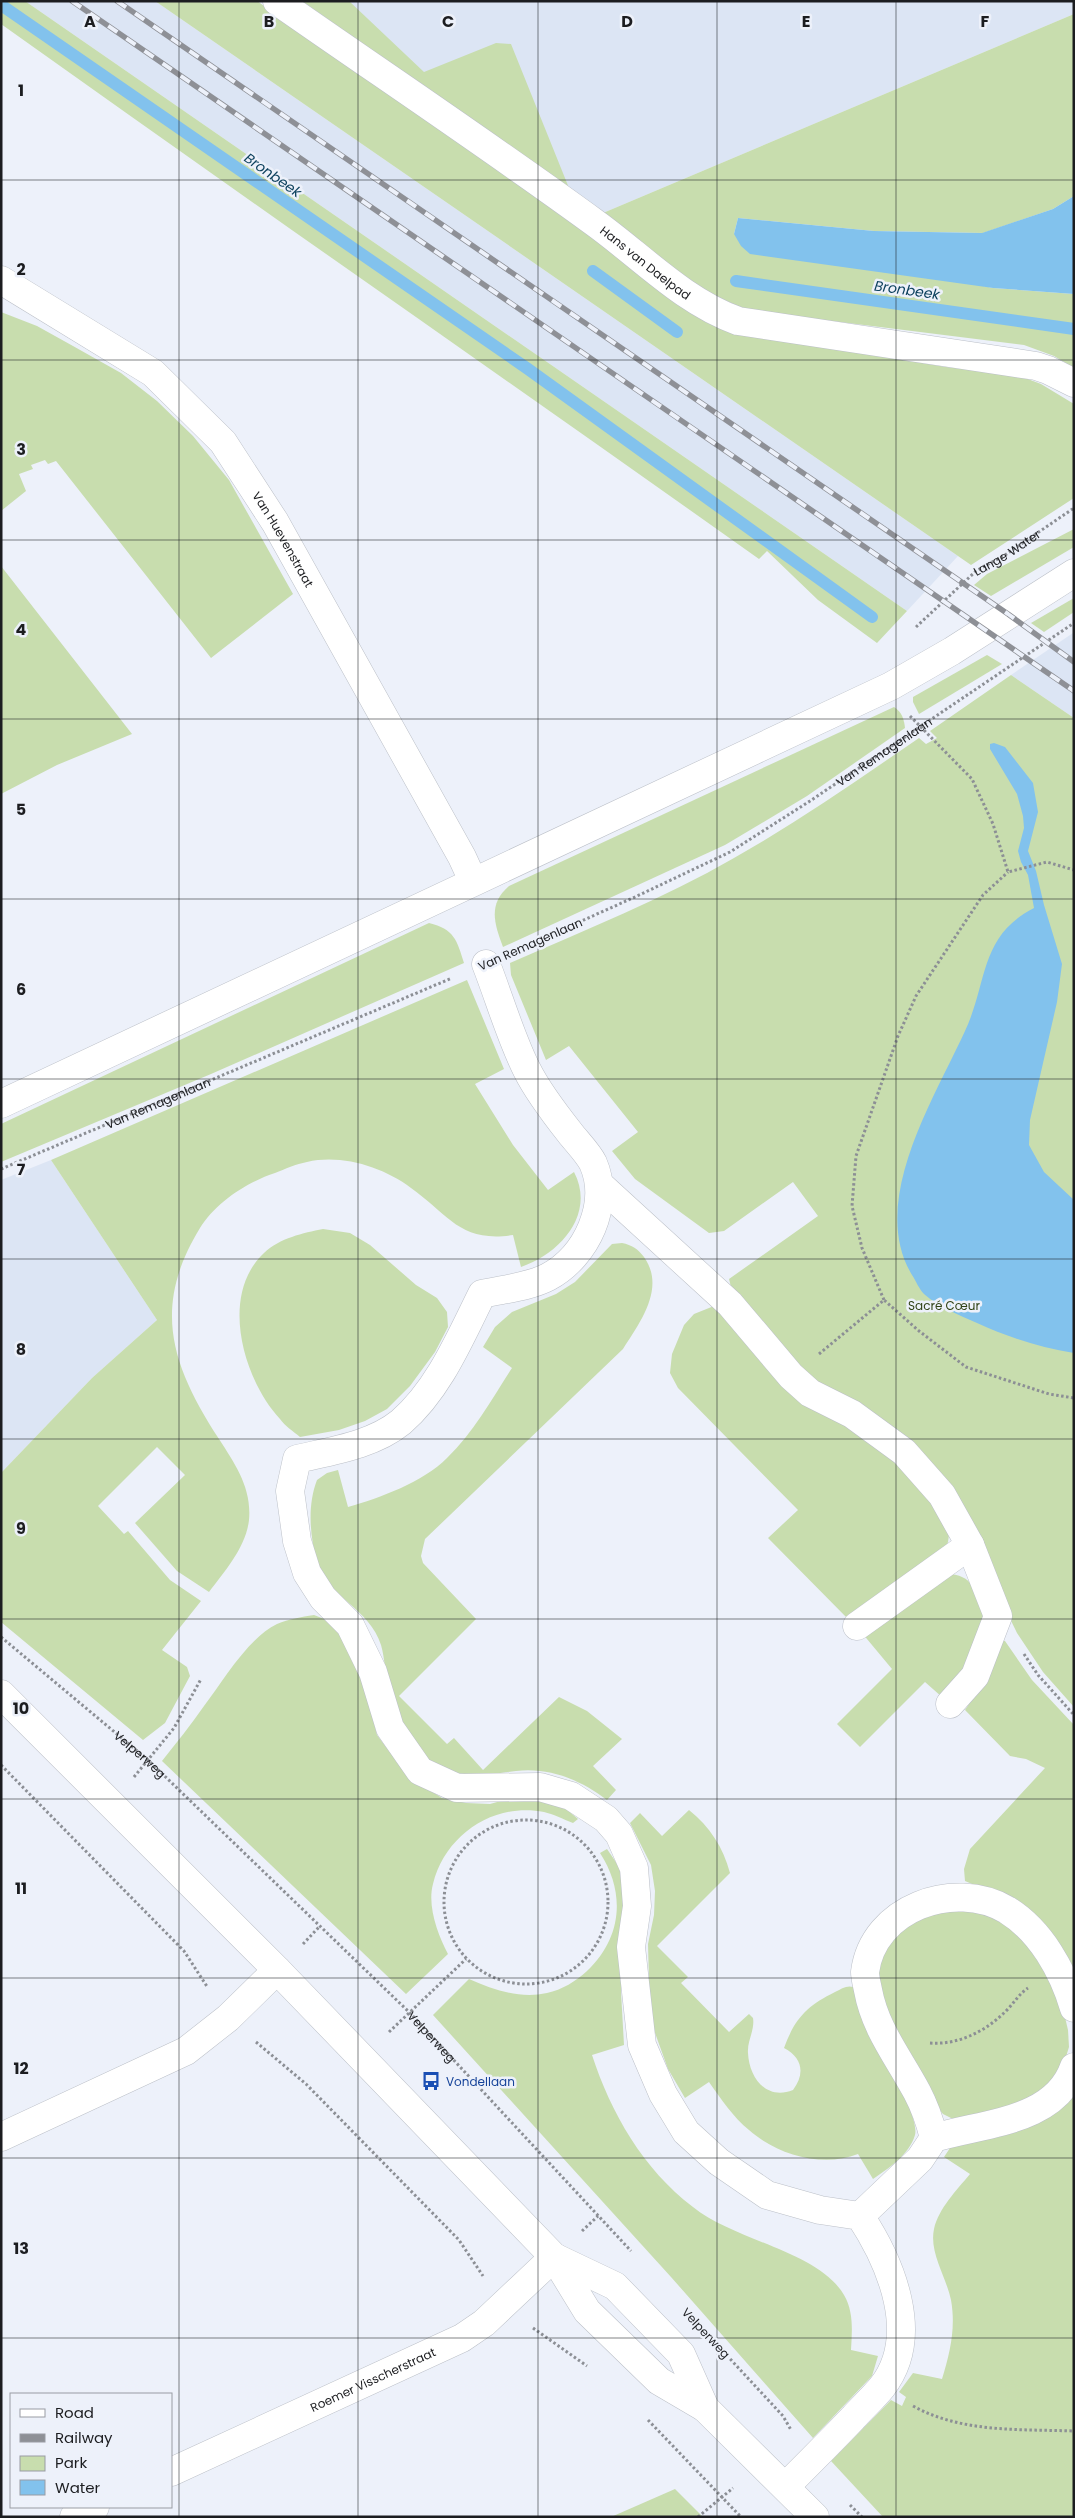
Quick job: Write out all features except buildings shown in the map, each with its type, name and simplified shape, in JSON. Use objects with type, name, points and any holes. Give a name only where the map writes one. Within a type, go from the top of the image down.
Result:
[{"type":"street","name":"Hans van Daelpad","points":[[277,1],[596,224],[695,301],[715,313],[738,321],[1036,366],[1074,383]]},
{"type":"street","name":"Van Huevenstraat","points":[[4,283],[153,373],[223,442],[275,522],[462,857],[473,881]]},
{"type":"street","points":[[1,1104],[890,686],[952,651],[1074,573]]},
{"type":"street","points":[[486,964],[527,1070],[557,1117],[592,1162],[600,1185],[595,1219],[584,1243],[571,1260],[549,1276],[526,1285],[482,1294],[447,1363],[423,1398],[400,1422],[376,1436],[344,1448],[297,1458],[290,1491],[297,1541],[307,1573],[323,1598],[350,1625],[373,1672],[390,1728],[420,1771],[457,1788],[540,1787],[571,1796],[606,1820],[619,1834],[634,1868],[637,1906],[631,1947],[634,1988],[642,2045],[663,2094],[686,2132],[719,2162],[767,2195],[820,2210],[860,2216],[875,2239],[897,2298],[901,2318],[898,2351],[882,2387],[786,2486]]},
{"type":"street","points":[[600,1185],[730,1304],[791,1376],[810,1393],[852,1414],[904,1452],[942,1495],[970,1545],[998,1616],[975,1676],[950,1704]]},
{"type":"street","points":[[857,1626],[970,1545]]},
{"type":"street","points":[[1,1694],[277,1970],[554,2257],[587,2311],[660,2381],[705,2408],[786,2486],[815,2517]]},
{"type":"street","points":[[934,2138],[921,2100],[878,2025],[865,1974],[871,1948],[886,1926],[912,1908],[942,1898],[963,1897],[984,1900],[1007,1910],[1029,1928],[1051,1954],[1074,2008]]},
{"type":"street","points":[[1,2137],[186,2052],[228,2018],[277,1970]]},
{"type":"street","points":[[860,2216],[920,2159],[934,2138],[1004,2121],[1032,2111],[1051,2100],[1067,2081],[1074,2067]]},
{"type":"street","points":[[554,2257],[614,2286],[681,2354],[705,2408]]},
{"type":"street","name":"Roemer Visscherstraat","points":[[172,2472],[462,2338],[484,2323],[554,2257]]},
{"type":"street","points":[[74,2517],[93,2508]]},
{"type":"path","name":"Lange Water","points":[[942,601],[976,570],[1005,554],[1074,508]]},
{"type":"path","name":"Van Remagenlaan","points":[[1,1169],[486,964],[636,897],[730,852],[1026,657],[1074,623]]},
{"type":"path","points":[[890,686],[919,728],[972,779],[993,824],[1008,872]]},
{"type":"path","points":[[1074,870],[1047,862],[1008,872],[983,895],[916,996],[898,1036],[856,1156],[852,1206],[862,1248],[884,1300],[919,1331],[966,1367],[1049,1394],[1074,1398]]},
{"type":"path","points":[[791,1376],[848,1332],[884,1300]]},
{"type":"path","points":[[998,1616],[1038,1675],[1074,1715]]},
{"type":"path","name":"Velperweg","points":[[1,1636],[148,1760],[410,2013],[638,2259]]},
{"type":"path","points":[[108,1799],[137,1774],[174,1728],[202,1679]]},
{"type":"path","points":[[1,1764],[184,1951],[228,2018],[306,2084],[459,2240],[502,2306],[592,2369]]},
{"type":"path","points":[[516,1819],[542,1820],[567,1829],[587,1846],[602,1870],[609,1898],[605,1927],[592,1952],[578,1966],[571,1972],[545,1983],[516,1984],[489,1976],[466,1959],[451,1938],[444,1912],[444,1886],[454,1862],[470,1841],[491,1827],[516,1819]]},
{"type":"path","points":[[387,2034],[466,1959]]},
{"type":"path","points":[[902,2066],[928,2042],[940,2043],[962,2039],[994,2022],[1029,1987],[1060,1974]]},
{"type":"path","points":[[1026,1979],[1029,1987]]},
{"type":"path","name":"Velperweg","points":[[717,2344],[783,2416],[809,2463]]},
{"type":"path","points":[[882,2387],[925,2413],[962,2425],[1074,2431]]},
{"type":"path","points":[[647,2418],[741,2517]]},
{"type":"path","points":[[698,2517],[735,2487]]},
{"type":"path","points":[[849,2503],[862,2517]]},
{"type":"shaded area","points":[[25,1],[155,1],[958,556],[907,611]]},
{"type":"shaded area","points":[[300,1],[1074,1],[1074,14],[603,213]]},
{"type":"shaded area","points":[[1074,634],[1074,718],[1011,675]]},
{"type":"shaded area","points":[[51,1160],[157,1320],[92,1378],[1,1473],[1,1180]]},
{"type":"green space","points":[[1,1],[25,1],[907,611],[877,643],[818,600],[767,551],[759,559],[1,24]]},
{"type":"green space","points":[[155,1],[257,1],[732,331],[946,367],[1017,375],[1041,384],[1074,404],[1074,498],[971,565]]},
{"type":"green space","points":[[302,1],[349,1],[424,72],[496,43],[511,44],[569,188]]},
{"type":"green space","points":[[1074,14],[1074,196],[1053,209],[983,233],[874,231],[738,218],[734,234],[993,288],[1074,294],[1074,368],[1054,356],[1024,345],[752,311],[731,303],[692,282],[603,213]]},
{"type":"green space","points":[[1,312],[37,326],[121,373],[157,401],[193,436],[229,480],[293,594],[211,658],[56,461],[48,464],[45,460],[31,465],[33,469],[19,474],[26,491],[1,511]]},
{"type":"green space","points":[[1074,529],[1074,547],[991,596],[974,585],[987,574]]},
{"type":"green space","points":[[1,566],[132,734],[57,765],[1,794]]},
{"type":"green space","points":[[1074,598],[1074,612],[1044,632],[1031,623]]},
{"type":"green space","points":[[987,655],[1002,664],[919,714],[913,702],[913,697]]},
{"type":"green space","name":"Sacré Cœur","points":[[1011,675],[1074,718],[1074,1707],[1043,1672],[1017,1633],[947,1489],[813,1388],[734,1299],[729,1279],[818,1216],[793,1182],[724,1231],[709,1233],[635,1179],[612,1151],[638,1132],[569,1046],[546,1060],[511,975],[510,963],[652,901],[734,858],[805,815],[919,738],[926,744],[937,738],[930,731]]},
{"type":"green space","points":[[894,707],[902,716],[905,728],[807,796],[725,845],[503,947],[495,922],[495,914],[498,900],[509,886]]},
{"type":"green space","points":[[429,923],[449,932],[459,948],[464,963],[211,1074],[1,1162],[1,1124]]},
{"type":"green space","points":[[467,980],[504,1069],[475,1084],[513,1145],[548,1190],[574,1172],[580,1188],[580,1203],[577,1217],[561,1242],[549,1253],[521,1267],[513,1235],[480,1235],[467,1231],[456,1225],[411,1188],[388,1174],[375,1168],[348,1161],[320,1160],[299,1164],[254,1182],[233,1194],[206,1219],[185,1257],[176,1284],[172,1311],[173,1336],[179,1361],[189,1386],[241,1477],[248,1497],[249,1520],[244,1540],[239,1549],[209,1592],[177,1571],[135,1523],[185,1475],[157,1447],[98,1506],[124,1534],[128,1531],[170,1580],[201,1601],[162,1650],[187,1667],[190,1676],[165,1723],[143,1740],[1,1622],[1,1473],[92,1378],[157,1320],[51,1160]]},
{"type":"green space","points":[[323,1229],[350,1233],[370,1245],[416,1285],[437,1298],[447,1312],[448,1327],[435,1352],[410,1386],[387,1409],[365,1421],[339,1430],[300,1437],[282,1422],[267,1402],[247,1360],[241,1337],[240,1313],[242,1291],[250,1271],[270,1248],[277,1243],[300,1234]]},
{"type":"green space","points":[[622,1243],[632,1246],[639,1252],[650,1269],[652,1293],[643,1316],[623,1349],[425,1539],[421,1556],[423,1563],[476,1619],[399,1696],[447,1744],[454,1738],[483,1770],[559,1697],[587,1711],[622,1739],[593,1766],[616,1790],[607,1800],[586,1786],[552,1773],[528,1770],[481,1775],[461,1774],[440,1767],[421,1756],[409,1739],[391,1698],[381,1645],[376,1633],[359,1612],[330,1585],[322,1574],[317,1562],[313,1542],[311,1511],[317,1480],[327,1473],[338,1470],[348,1507],[374,1499],[414,1482],[437,1467],[457,1448],[474,1426],[512,1368],[483,1347],[495,1327],[512,1312],[556,1294],[575,1282],[612,1244]]},
{"type":"green space","points":[[714,1306],[901,1458],[950,1527],[948,1542],[943,1554],[848,1619],[768,1538],[798,1510],[678,1388],[670,1373],[672,1354],[684,1325],[694,1314]]},
{"type":"green space","points":[[946,1574],[962,1577],[968,1581],[976,1592],[985,1614],[967,1671],[942,1697],[925,1682],[860,1747],[837,1724],[892,1669],[862,1633]]},
{"type":"green space","points":[[314,1615],[332,1622],[343,1632],[364,1680],[377,1735],[408,1776],[442,1798],[466,1803],[490,1804],[508,1799],[540,1800],[565,1808],[578,1819],[573,1823],[544,1812],[525,1810],[507,1812],[490,1817],[460,1837],[448,1851],[439,1866],[433,1884],[431,1902],[434,1920],[448,1954],[406,1994],[162,1761],[237,1661],[256,1639],[277,1624],[291,1619]]},
{"type":"green space","points":[[999,1639],[1005,1641],[1032,1680],[1074,1725],[1074,1977],[1010,1900],[965,1881],[964,1869],[970,1849],[1045,1768],[1026,1759],[1010,1756],[965,1710],[981,1686]]},
{"type":"green space","points":[[689,1810],[715,1838],[724,1855],[730,1873],[657,1946],[688,1977],[681,1983],[729,2032],[749,2014],[753,2018],[748,2049],[749,2062],[761,2085],[775,2092],[783,2093],[793,2090],[797,2084],[800,2072],[798,2061],[784,2048],[803,2014],[825,1997],[844,1988],[853,1987],[901,2086],[915,2124],[915,2135],[908,2149],[898,2160],[873,2179],[858,2154],[830,2160],[816,2159],[801,2157],[773,2146],[749,2130],[727,2108],[709,2082],[685,2098],[668,2069],[650,2019],[648,1944],[654,1915],[655,1891],[651,1865],[630,1823],[640,1813],[662,1836]]},
{"type":"green space","points":[[607,1849],[622,1871],[628,1905],[623,1946],[621,1992],[624,2045],[592,2055],[619,2119],[644,2158],[675,2192],[693,2207],[710,2219],[796,2257],[815,2267],[832,2280],[844,2295],[849,2308],[852,2322],[851,2350],[878,2356],[872,2376],[813,2438],[671,2277],[433,2015],[469,1979],[507,1992],[537,1995],[553,1992],[573,1982],[587,1971],[599,1958],[607,1944],[613,1930],[616,1915],[617,1899],[614,1884],[600,1853]]},
{"type":"green space","points":[[943,1909],[982,1910],[1021,1934],[1060,1996],[1068,2030],[1069,2047],[1063,2066],[1053,2082],[1029,2103],[955,2120],[943,2114],[933,2102],[879,2001],[877,1951],[892,1932]]},
{"type":"green space","points":[[1074,2095],[1074,2517],[883,2517],[831,2461],[891,2400],[902,2406],[906,2397],[899,2392],[913,2373],[942,2379],[951,2340],[953,2320],[949,2291],[934,2247],[934,2229],[944,2207],[970,2174],[944,2157],[950,2148]]},
{"type":"green space","points":[[675,2489],[703,2517],[611,2517]]},
{"type":"water","points":[[1074,196],[1074,294],[993,288],[750,254],[741,246],[734,234],[738,218],[874,231],[982,233],[1053,209]]},
{"type":"water","points":[[994,743],[1005,747],[1033,783],[1038,812],[1028,851],[1036,871],[1062,964],[1057,1002],[1030,1120],[1029,1145],[1044,1172],[1074,1200],[1074,1353],[1012,1337],[963,1317],[936,1303],[924,1294],[919,1287],[900,1246],[897,1216],[901,1184],[910,1151],[937,1088],[965,1031],[994,946],[1003,932],[1016,919],[1034,908],[1028,875],[1018,851],[1024,828],[1023,816],[1017,794],[990,749],[990,744]]},
{"type":"waterway","name":"Bronbeek","points":[[1,5],[528,369],[872,617]]},
{"type":"waterway","name":"Bronbeek","points":[[593,271],[677,332]]},
{"type":"waterway","name":"Bronbeek","points":[[736,281],[1074,329]]},
{"type":"railway","points":[[72,1],[1074,691]]},
{"type":"railway","points":[[117,1],[1008,614],[1074,662]]},
{"type":"place","name":"Vondellaan","points":[[431,2081]]}]
